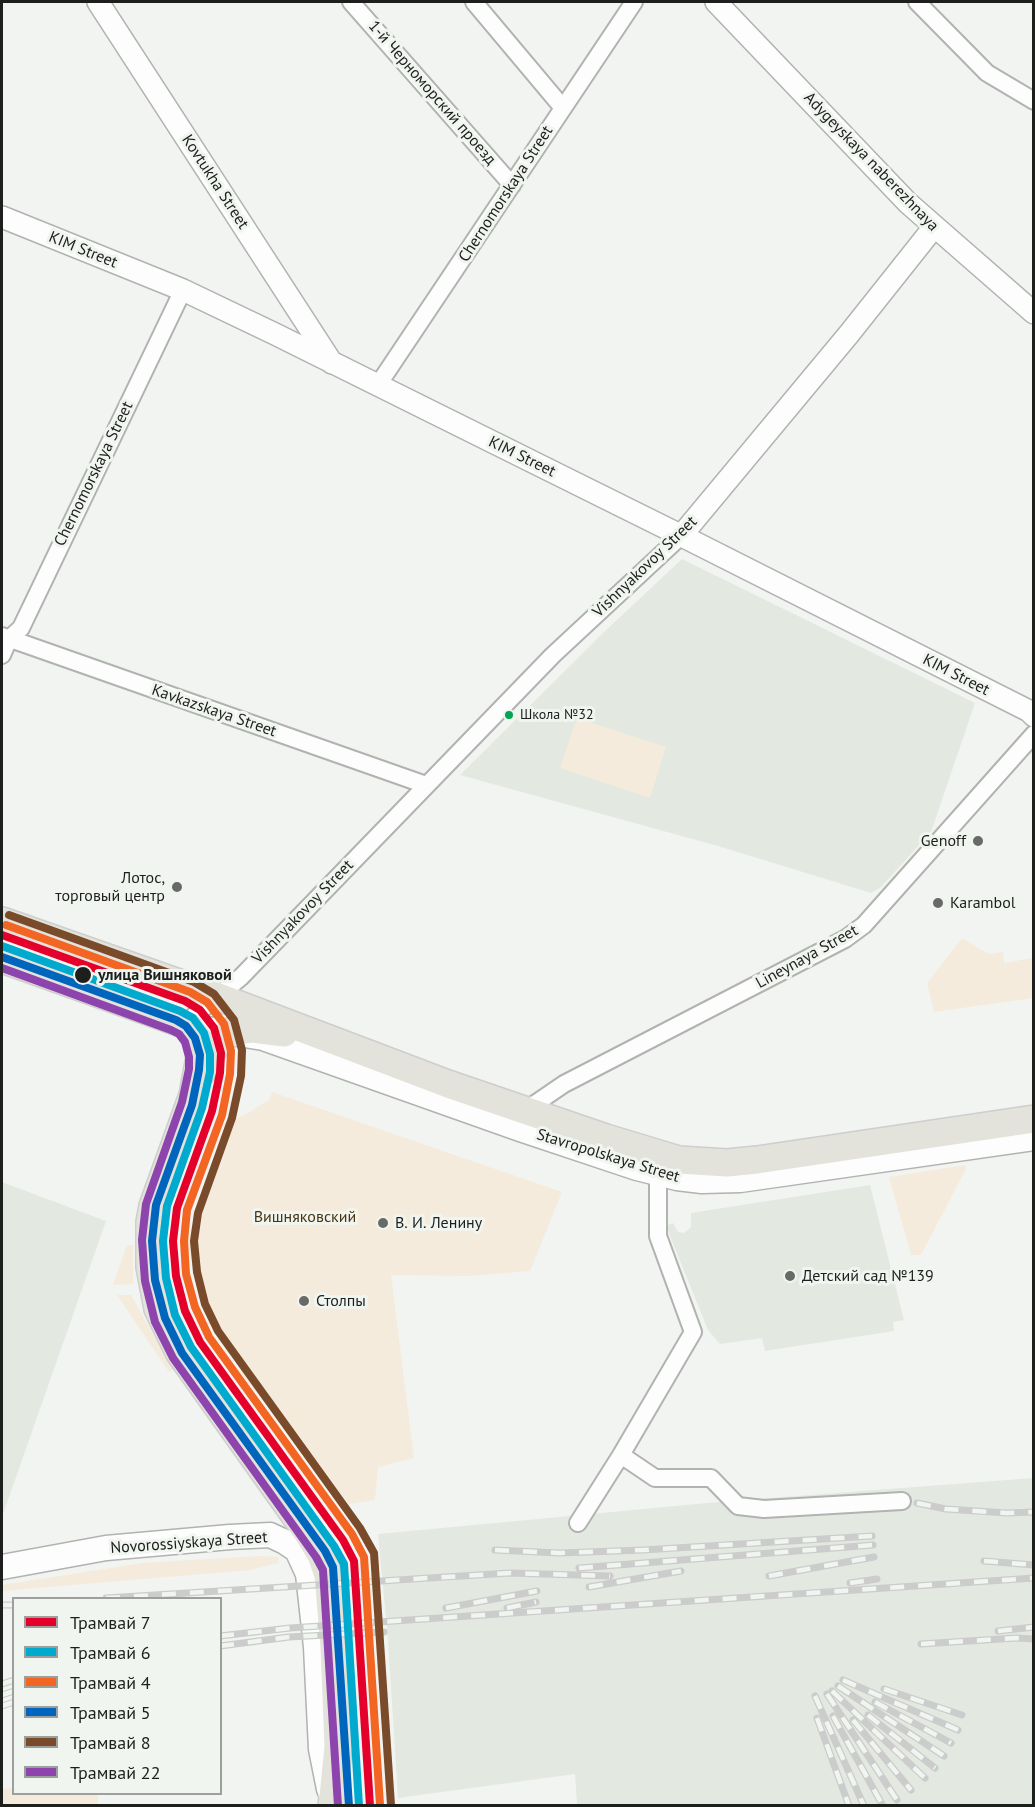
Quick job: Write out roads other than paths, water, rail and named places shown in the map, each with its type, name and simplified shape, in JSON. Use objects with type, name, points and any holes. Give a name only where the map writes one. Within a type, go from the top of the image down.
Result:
[{"type":"main road","name":"Stavropolskaya Street","points":[[2,921],[216,996],[384,1060],[679,1160],[717,1162],[768,1158],[1034,1119]]},
{"type":"main road","name":"Stavropolskaya Street","points":[[2,958],[189,1026],[232,1031],[262,1038],[520,1129],[658,1174],[702,1181],[740,1180],[1034,1138]]},
{"type":"main road","points":[[189,1026],[199,1041],[201,1049],[193,1095]]},
{"type":"main road","name":"Stavropolskaya Street","points":[[232,1031],[253,1029],[276,1032],[384,1060]]},
{"type":"main road","points":[[232,1031],[223,1038],[207,1059],[153,1206],[150,1222],[150,1267],[158,1309],[179,1352],[309,1535],[321,1555],[328,1575],[334,1647],[338,1747],[332,1804]]},
{"type":"main road","name":"Novorossiyskaya Street","points":[[2,1567],[106,1548],[230,1537],[270,1535],[297,1550],[308,1574],[316,1647],[321,1749],[332,1804]]},
{"type":"street","name":"Kovtukha Street","points":[[98,2],[333,363]]},
{"type":"street","name":"1-й Черноморский проезд","points":[[351,2],[512,185]]},
{"type":"street","points":[[474,2],[563,108]]},
{"type":"street","name":"Chernomorskaya Street","points":[[378,385],[634,2]]},
{"type":"street","name":"Adygeyskaya naberezhnaya","points":[[716,2],[908,203],[1034,313]]},
{"type":"street","points":[[917,2],[987,73],[1034,101]]},
{"type":"street","name":"KIM Street","points":[[2,217],[183,290],[681,536],[1034,716]]},
{"type":"street","name":"Vishnyakovoy Street","points":[[189,1026],[195,1015],[241,977],[553,655],[681,536],[849,334],[934,227]]},
{"type":"street","name":"Chernomorskaya Street","points":[[2,655],[5,637],[21,628],[183,290]]},
{"type":"street","name":"Kavkazskaya Street","points":[[5,637],[426,785]]},
{"type":"street","name":"Lineynaya Street","points":[[526,1110],[564,1084],[845,939],[864,925],[1034,734]]},
{"type":"street","points":[[578,1523],[693,1332],[658,1236],[658,1174]]},
{"type":"street","points":[[621,1455],[655,1478],[711,1478],[738,1506],[764,1509],[902,1501]]},
{"type":"railway","points":[[917,1503],[946,1509],[1007,1513],[1034,1512]]},
{"type":"railway","points":[[495,1550],[560,1553],[643,1550],[872,1536]]},
{"type":"railway","points":[[579,1568],[873,1545]]},
{"type":"railway","points":[[769,1576],[874,1557]]},
{"type":"railway","points":[[984,1561],[1034,1565]]},
{"type":"railway","points":[[589,1587],[681,1571]]},
{"type":"railway","points":[[122,1597],[510,1573],[610,1576]]},
{"type":"railway","points":[[222,1636],[290,1628],[1034,1578]]},
{"type":"railway","points":[[850,1583],[877,1579]]},
{"type":"railway","points":[[446,1608],[537,1591]]},
{"type":"railway","points":[[507,1608],[536,1602]]},
{"type":"railway","points":[[2,1605],[12,1605]]},
{"type":"railway","points":[[998,1631],[1034,1627]]},
{"type":"railway","points":[[222,1646],[289,1637],[384,1632]]},
{"type":"railway","points":[[921,1644],[1034,1639]]},
{"type":"railway","points":[[843,1680],[958,1730]]},
{"type":"railway","points":[[2,1684],[12,1681]]},
{"type":"railway","points":[[838,1686],[944,1756]]},
{"type":"railway","points":[[884,1689],[962,1715]]},
{"type":"railway","points":[[832,1691],[925,1778]]},
{"type":"railway","points":[[2,1695],[12,1692]]},
{"type":"railway","points":[[827,1694],[897,1800]]},
{"type":"railway","points":[[815,1696],[864,1806]]},
{"type":"railway","points":[[875,1702],[951,1743]]},
{"type":"railway","points":[[2,1706],[12,1703]]},
{"type":"railway","points":[[868,1715],[935,1768]]},
{"type":"railway","points":[[833,1716],[883,1806]]},
{"type":"railway","points":[[817,1718],[849,1806]]},
{"type":"railway","points":[[853,1720],[911,1790]]},
{"type":"tram line","name":"8","points":[[9,915],[194,982],[214,994],[234,1020],[242,1050],[241,1076],[232,1118],[198,1213],[194,1241],[197,1272],[205,1304],[218,1331],[360,1528],[374,1553],[391,1805]]},
{"type":"tram line","name":"4","points":[[6,925],[190,992],[207,1002],[224,1024],[231,1051],[230,1074],[222,1115],[187,1210],[184,1241],[186,1274],[195,1307],[209,1337],[352,1534],[364,1557],[380,1805]]},
{"type":"tram line","name":"7","points":[[2,935],[185,1001],[200,1010],[214,1028],[221,1053],[220,1073],[212,1111],[177,1208],[173,1241],[176,1276],[185,1311],[200,1342],[343,1540],[354,1561],[370,1806]]},
{"type":"tram line","name":"6","points":[[2,946],[180,1011],[193,1018],[204,1033],[210,1054],[210,1072],[202,1108],[167,1206],[163,1241],[166,1278],[175,1315],[191,1347],[334,1546],[344,1564],[359,1806]]},
{"type":"tram line","name":"5","points":[[2,957],[176,1020],[186,1026],[195,1038],[200,1055],[192,1105],[156,1205],[152,1241],[155,1280],[165,1318],[182,1353],[325,1551],[333,1567],[349,1806]]},
{"type":"tram line","name":"22","points":[[2,968],[171,1030],[179,1034],[185,1042],[189,1069],[182,1102],[146,1204],[142,1240],[145,1281],[155,1322],[173,1358],[323,1570],[338,1806]]},
{"type":"place","name":"Школа №32","points":[[509,715]]},
{"type":"place","name":"Genoff","points":[[978,841]]},
{"type":"place","name":"Лотос, торговый центр","points":[[177,887]]},
{"type":"place","name":"Karambol","points":[[938,903]]},
{"type":"place","name":"улица Вишняковой","points":[[83,975]]},
{"type":"place","name":"В. И. Ленину","points":[[383,1223]]},
{"type":"place","name":"Детский сад №139","points":[[790,1276]]},
{"type":"place","name":"Столпы","points":[[304,1301]]},
{"type":"park label","name":"Вишняковский","points":[[305,1217]]}]
